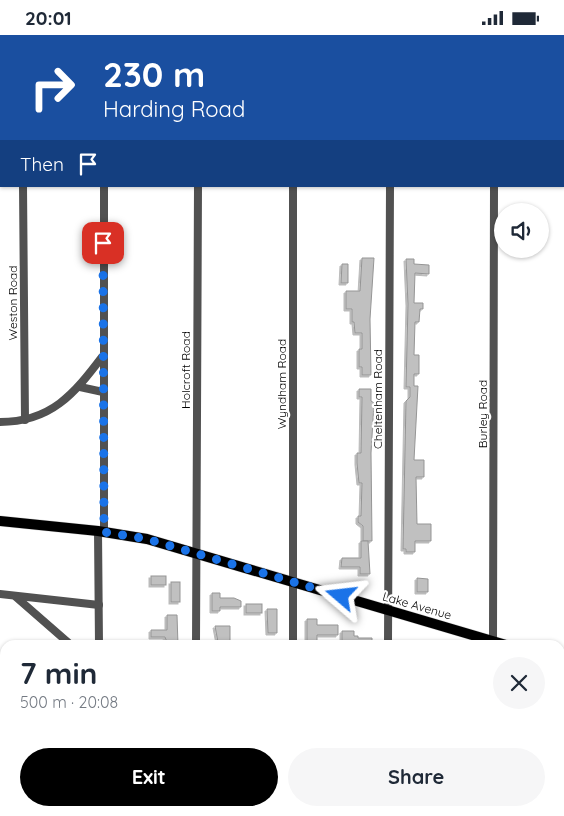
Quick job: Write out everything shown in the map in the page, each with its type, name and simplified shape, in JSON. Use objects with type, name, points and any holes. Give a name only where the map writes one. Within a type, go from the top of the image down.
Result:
[{"type":"main road","name":"Lake Avenue","points":[[0,521],[147,539],[490,640]]},
{"type":"street","name":"Weston Road","points":[[23,187],[25,420]]},
{"type":"street","points":[[99,640],[104,187]]},
{"type":"street","name":"Holcroft Road","points":[[196,640],[198,187]]},
{"type":"street","name":"Wyndham Road","points":[[293,187],[293,640]]},
{"type":"street","name":"Cheltenham Road","points":[[388,640],[390,187]]},
{"type":"street","name":"Burley Road","points":[[494,187],[494,640]]},
{"type":"street","points":[[0,422],[25,420],[55,407],[80,387],[102,357]]},
{"type":"street","points":[[80,387],[103,392]]},
{"type":"street","points":[[0,594],[99,605]]},
{"type":"street","points":[[15,597],[65,640]]},
{"type":"building","points":[[362,258],[374,258],[370,319],[371,375],[362,375],[362,367],[359,367],[359,349],[362,349],[362,333],[355,333],[354,322],[352,322],[352,309],[346,309],[346,291],[360,291]]},
{"type":"building","points":[[406,259],[414,259],[414,264],[429,265],[429,274],[415,273],[414,303],[423,303],[423,309],[420,309],[419,322],[415,322],[414,355],[419,355],[419,374],[414,374],[414,386],[418,386],[414,460],[424,460],[424,477],[416,477],[417,524],[431,524],[431,541],[415,541],[415,552],[406,552],[406,549],[403,549],[406,401],[410,397],[410,387],[406,387],[408,304]]},
{"type":"building","points":[[342,264],[348,264],[348,283],[341,283]]},
{"type":"building","points":[[359,389],[371,389],[371,401],[374,403],[371,453],[372,541],[363,541],[363,526],[358,522],[358,516],[361,516],[362,483],[359,483],[357,463],[357,453],[361,453],[362,397],[359,397]]},
{"type":"building","points":[[361,541],[368,541],[370,574],[360,574],[360,567],[341,567],[342,558],[361,558]]},
{"type":"building","points":[[151,576],[166,576],[166,585],[151,585]]},
{"type":"building","points":[[417,578],[428,579],[428,592],[417,592]]},
{"type":"building","points":[[171,582],[180,582],[180,602],[171,602]]},
{"type":"building","points":[[212,593],[220,593],[220,598],[234,598],[241,601],[241,607],[220,607],[220,611],[212,611]]},
{"type":"building","points":[[246,604],[262,604],[262,613],[246,613]]},
{"type":"building","points":[[267,609],[277,609],[277,633],[268,633]]},
{"type":"building","points":[[167,615],[177,615],[178,640],[166,640],[165,637],[151,637],[151,630],[167,630]]},
{"type":"building","points":[[307,619],[317,619],[317,625],[338,625],[338,635],[317,635],[317,640],[307,640]]},
{"type":"building","points":[[215,626],[230,626],[230,640],[218,640]]},
{"type":"building","points":[[342,631],[354,631],[354,636],[358,636],[358,638],[372,638],[372,640],[342,640]]},
{"type":"route","points":[[103,243],[104,532],[147,539],[341,596]]}]
